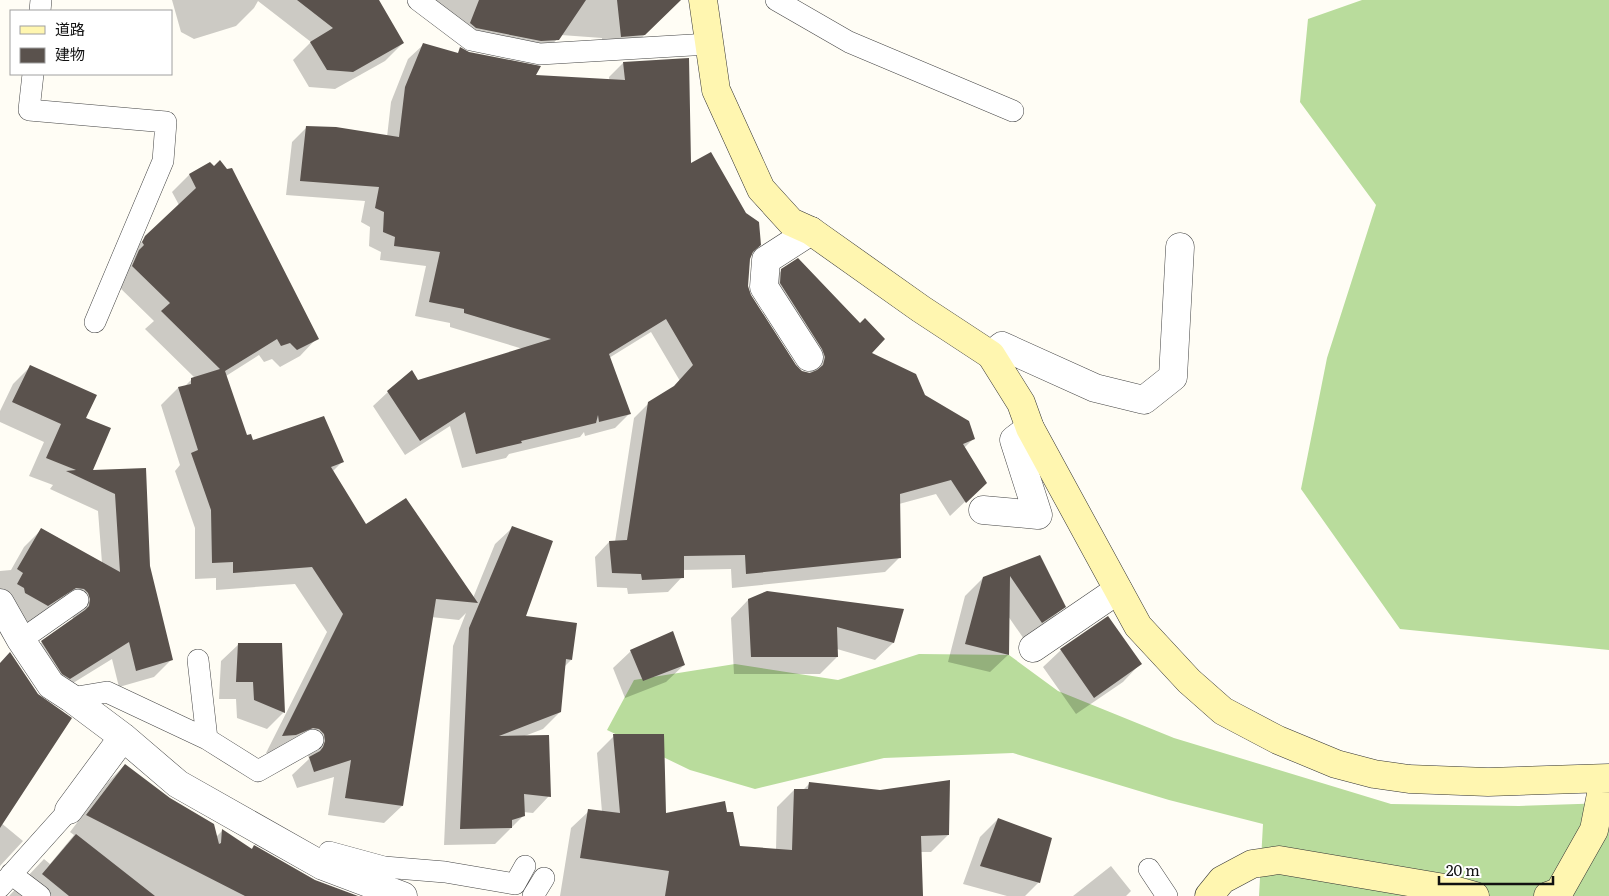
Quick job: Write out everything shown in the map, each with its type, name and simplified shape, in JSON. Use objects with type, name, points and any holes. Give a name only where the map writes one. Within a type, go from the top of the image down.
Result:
[{"type":"street","points":[[703,0],[716,90],[761,189],[791,222],[812,231],[921,309],[991,355],[1021,403],[1030,428],[1138,626],[1189,682],[1223,710],[1278,740],[1336,764],[1374,774],[1410,779],[1488,782],[1607,778],[1594,830],[1559,892],[1548,896]]},
{"type":"street","points":[[809,357],[764,287],[766,260],[812,231]]},
{"type":"street","points":[[991,355],[1002,346],[1095,388],[1144,400],[1173,376],[1180,247]]},
{"type":"street","points":[[983,510],[1038,515],[1014,440],[1030,428]]},
{"type":"street","points":[[1033,648],[1118,590]]},
{"type":"street","points":[[0,603],[20,640],[51,685],[123,737],[178,784],[324,866],[403,896]]},
{"type":"street","points":[[69,810],[123,737]]},
{"type":"street","points":[[1209,896],[1222,880],[1252,864],[1279,860],[1450,889],[1475,896]]},
{"type":"lane","points":[[418,0],[471,40],[540,54],[709,44]]},
{"type":"lane","points":[[776,0],[848,42],[1013,111]]},
{"type":"lane","points":[[33,75],[29,110],[166,122],[163,161],[95,322]]},
{"type":"lane","points":[[20,640],[78,600]]},
{"type":"lane","points":[[198,660],[207,739]]},
{"type":"lane","points":[[71,698],[107,692],[207,739],[258,771],[313,740]]},
{"type":"lane","points":[[40,896],[6,881],[69,810]]},
{"type":"lane","points":[[324,866],[329,852],[384,866],[445,872],[515,884],[525,866]]},
{"type":"lane","points":[[1149,869],[1167,896]]},
{"type":"lane","points":[[533,896],[544,878]]},
{"type":"green space","points":[[1362,0],[1609,0],[1609,650],[1400,629],[1301,489],[1327,358],[1376,205],[1300,102],[1308,19]]},
{"type":"green space","points":[[919,654],[1009,655],[1058,691],[1174,738],[1391,804],[1519,806],[1609,803],[1609,896],[1259,896],[1263,824],[1169,800],[1013,753],[884,758],[755,789],[690,770],[607,730],[634,680],[735,664],[838,680]]},
{"type":"building","points":[[297,0],[379,0],[404,43],[353,72],[327,70],[310,42],[333,28]]},
{"type":"building","points":[[479,0],[586,0],[559,40],[541,41],[476,28],[470,23]]},
{"type":"building","points":[[617,0],[681,0],[645,35],[621,37]]},
{"type":"building","points":[[423,43],[458,53],[460,47],[469,52],[541,66],[536,75],[625,80],[623,62],[689,58],[691,163],[711,152],[746,213],[759,222],[761,245],[753,252],[750,259],[748,286],[751,295],[796,365],[802,371],[810,373],[823,365],[825,357],[822,349],[780,283],[781,269],[798,258],[860,323],[865,318],[885,339],[872,353],[916,374],[925,395],[969,421],[975,439],[963,444],[987,483],[966,503],[951,480],[900,494],[901,558],[746,574],[745,555],[684,556],[684,578],[642,580],[641,574],[612,573],[609,541],[627,540],[648,402],[674,386],[693,365],[666,319],[609,354],[631,414],[599,422],[598,415],[596,423],[476,454],[465,412],[420,441],[387,391],[412,370],[418,380],[551,339],[464,313],[464,309],[429,302],[440,252],[394,246],[395,237],[383,232],[384,212],[375,208],[379,187],[300,181],[306,126],[336,127],[399,137],[405,87]]},
{"type":"building","points":[[220,160],[227,169],[232,168],[319,339],[297,350],[290,343],[281,346],[277,339],[225,371],[247,435],[251,434],[253,440],[324,416],[344,462],[331,467],[366,524],[406,498],[478,603],[436,599],[403,806],[345,798],[351,760],[314,772],[309,757],[320,751],[325,741],[324,734],[319,729],[313,728],[296,735],[282,736],[343,614],[312,567],[233,573],[233,562],[212,563],[211,510],[191,453],[198,450],[178,387],[191,384],[191,378],[220,369],[161,311],[170,303],[132,266],[139,250],[144,245],[142,242],[145,236],[196,188],[189,174],[210,162],[214,166]]},
{"type":"building","points":[[30,365],[97,395],[86,418],[111,428],[93,470],[146,468],[150,566],[173,660],[136,671],[129,642],[70,679],[62,674],[41,641],[85,610],[89,606],[90,599],[84,589],[76,588],[48,606],[25,593],[24,588],[17,584],[23,573],[17,569],[41,528],[120,572],[115,494],[66,471],[76,470],[46,458],[61,424],[12,402]]},
{"type":"building","points":[[512,526],[553,541],[526,616],[577,623],[572,660],[566,659],[561,712],[499,736],[549,735],[551,797],[524,794],[525,816],[512,820],[512,828],[460,829],[469,628]]},
{"type":"building","points":[[1040,555],[1066,607],[1042,623],[1010,576],[1009,655],[965,644],[983,577]]},
{"type":"building","points":[[767,591],[904,609],[894,643],[837,627],[838,657],[751,657],[748,599]]},
{"type":"building","points":[[1108,616],[1142,664],[1094,698],[1060,649]]},
{"type":"building","points":[[673,631],[685,665],[643,681],[630,650]]},
{"type":"building","points":[[238,643],[282,643],[285,713],[254,700],[253,682],[236,682]]},
{"type":"building","points":[[10,652],[38,694],[72,718],[0,828],[0,663]]},
{"type":"building","points":[[613,734],[664,734],[666,813],[725,801],[727,812],[733,812],[740,846],[792,850],[794,789],[808,789],[809,782],[880,790],[950,780],[949,835],[921,836],[923,896],[665,896],[669,871],[580,858],[588,809],[620,813]]},
{"type":"building","points":[[125,764],[170,798],[214,824],[219,844],[221,843],[222,829],[252,849],[254,845],[315,880],[358,896],[245,896],[86,815]]},
{"type":"building","points":[[998,818],[1052,838],[1040,883],[980,866]]},
{"type":"building","points":[[76,834],[155,896],[69,896],[42,874]]}]
